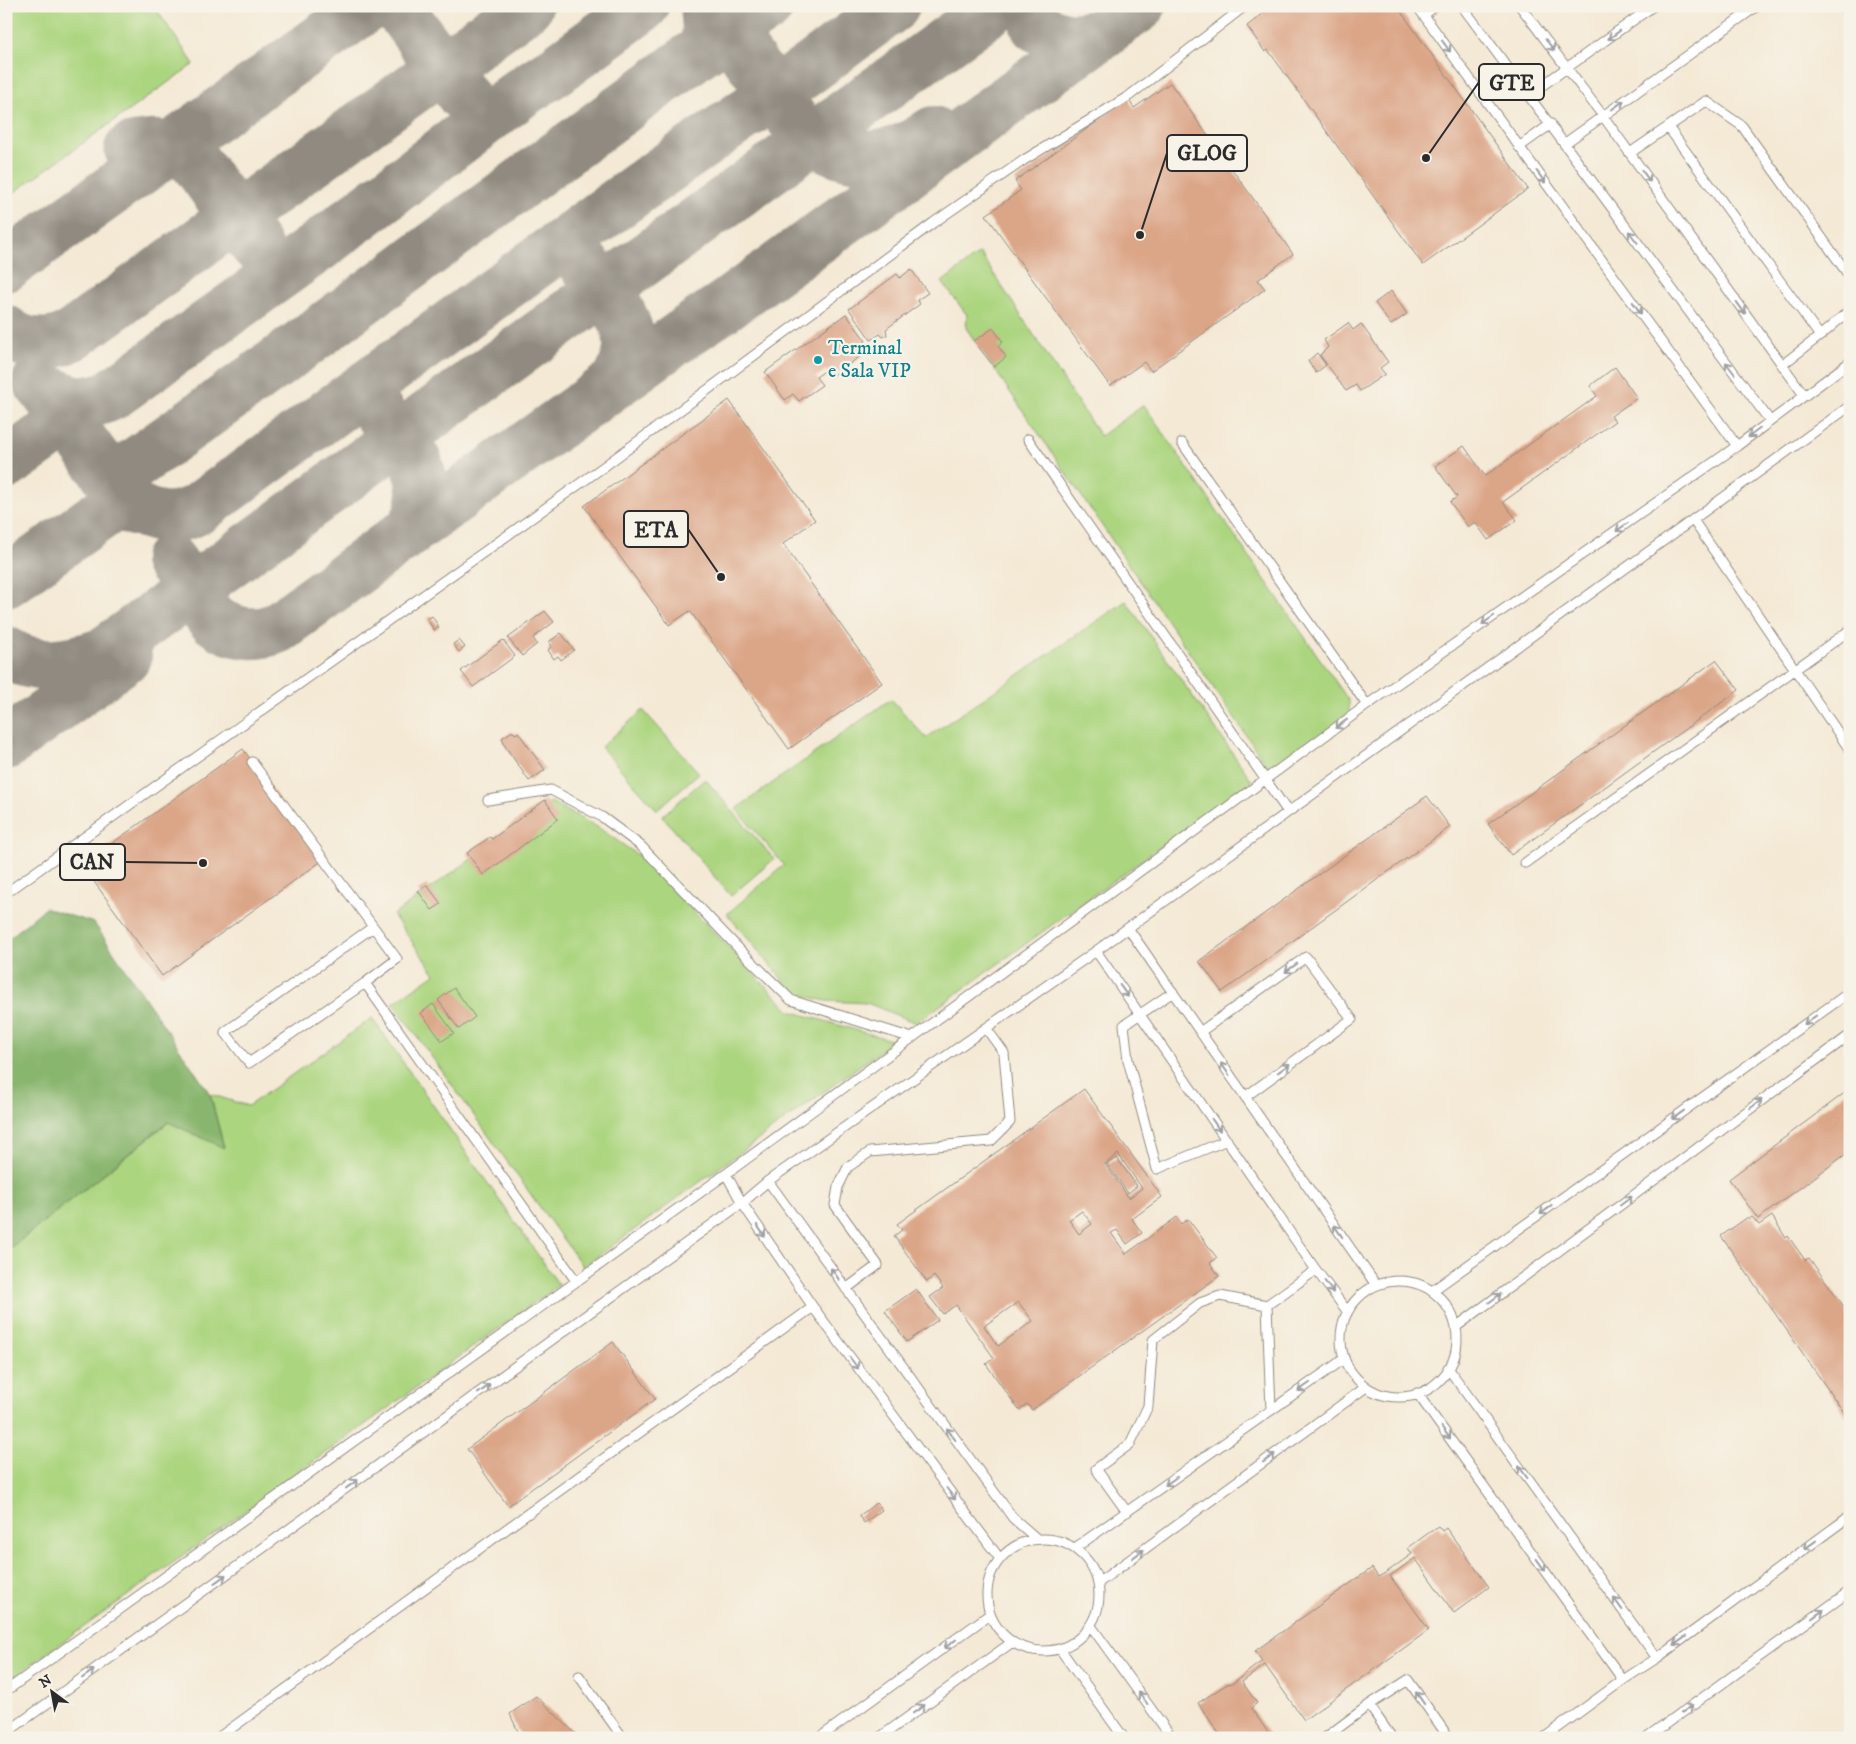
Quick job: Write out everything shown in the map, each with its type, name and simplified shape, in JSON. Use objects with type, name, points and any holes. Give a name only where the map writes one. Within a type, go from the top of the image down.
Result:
[{"type":"lane","points":[[6,893],[598,471],[933,223],[1024,160],[1129,96],[1245,6]]},
{"type":"lane","points":[[1417,6],[1737,446]]},
{"type":"lane","points":[[1424,15],[1435,6]]},
{"type":"lane","points":[[1462,6],[1770,421]]},
{"type":"lane","points":[[1520,6],[1630,153],[1804,396]]},
{"type":"lane","points":[[1529,95],[1653,6]]},
{"type":"lane","points":[[1564,144],[1757,6]]},
{"type":"lane","points":[[1630,153],[1706,101],[1742,126],[1850,277]]},
{"type":"lane","points":[[1519,147],[1551,124]]},
{"type":"lane","points":[[1668,127],[1820,336]]},
{"type":"lane","points":[[1782,365],[1850,310]]},
{"type":"lane","points":[[6,1691],[726,1174],[1367,705],[1737,446],[1850,362]]},
{"type":"lane","points":[[6,1733],[742,1203],[768,1181],[1096,951],[1850,406]]},
{"type":"lane","points":[[1028,439],[1288,812]]},
{"type":"lane","points":[[1182,444],[1367,705]]},
{"type":"lane","points":[[1693,520],[1850,750]]},
{"type":"lane","points":[[1525,863],[1850,630]]},
{"type":"lane","points":[[252,762],[397,959],[250,1064],[225,1032],[373,927]]},
{"type":"lane","points":[[488,800],[551,790],[602,818],[641,846],[740,951],[791,1000],[912,1038]]},
{"type":"lane","points":[[1128,928],[1376,1285]]},
{"type":"lane","points":[[1096,951],[1316,1270],[1347,1311]]},
{"type":"lane","points":[[1200,1032],[1306,957],[1352,1019],[1245,1097]]},
{"type":"lane","points":[[365,983],[576,1281]]},
{"type":"lane","points":[[1173,992],[1124,1025],[1128,1060],[1157,1169],[1227,1140]]},
{"type":"lane","points":[[1432,1291],[1850,992]]},
{"type":"lane","points":[[846,1289],[878,1265],[835,1206],[838,1187],[848,1167],[870,1152],[991,1141],[1010,1122],[1004,1053],[986,1028]]},
{"type":"lane","points":[[1456,1327],[1850,1035]]},
{"type":"lane","points":[[726,1174],[742,1203],[812,1307],[1000,1559]]},
{"type":"lane","points":[[768,1181],[1013,1518],[1037,1539]]},
{"type":"lane","points":[[1127,1512],[1096,1469],[1130,1444],[1148,1406],[1153,1340],[1200,1303],[1220,1296],[1267,1305],[1316,1270]]},
{"type":"lane","points":[[1394,1281],[1414,1282],[1432,1291],[1449,1308],[1456,1327],[1457,1340],[1453,1360],[1442,1378],[1428,1389],[1409,1396],[1380,1395],[1366,1387],[1354,1377],[1344,1359],[1341,1330],[1347,1311],[1359,1296],[1376,1285],[1394,1281]]},
{"type":"lane","points":[[1267,1305],[1271,1410]]},
{"type":"lane","points":[[218,1738],[812,1307]]},
{"type":"lane","points":[[1075,1548],[1344,1359]]},
{"type":"lane","points":[[1448,1368],[1657,1658]]},
{"type":"lane","points":[[1098,1583],[1366,1387]]},
{"type":"lane","points":[[1417,1393],[1623,1680]]},
{"type":"lane","points":[[1544,1738],[1623,1680],[1657,1658],[1850,1516]]},
{"type":"lane","points":[[1037,1539],[1057,1540],[1075,1548],[1091,1565],[1098,1583],[1098,1607],[1091,1626],[1071,1645],[1052,1651],[1029,1651],[1011,1643],[999,1632],[989,1615],[986,1589],[991,1570],[1004,1554],[1021,1543],[1037,1539]]},
{"type":"lane","points":[[1647,1738],[1850,1591]]},
{"type":"lane","points":[[820,1738],[989,1615]]},
{"type":"lane","points":[[1091,1626],[1172,1738]]},
{"type":"lane","points":[[879,1738],[1011,1643]]},
{"type":"lane","points":[[1060,1648],[1124,1738]]},
{"type":"lane","points":[[579,1676],[623,1738]]},
{"type":"lane","points":[[1324,1738],[1408,1680],[1448,1738]]},
{"type":"lane","points":[[1370,1705],[1392,1738]]},
{"type":"green space","points":[[6,6],[154,6],[194,64],[6,198]]},
{"type":"green space","points":[[980,253],[1100,436],[1144,405],[1349,701],[1349,714],[1342,722],[1270,770],[966,328],[967,315],[942,282]]},
{"type":"green space","points":[[1126,601],[1252,781],[916,1023],[867,1003],[826,1001],[794,993],[727,914],[784,865],[736,809],[891,699],[926,738]]},
{"type":"green space","points":[[643,710],[699,773],[657,810],[601,747]]},
{"type":"green space","points":[[705,779],[774,859],[731,896],[662,816]]},
{"type":"green space","points":[[551,802],[599,828],[642,858],[790,1011],[894,1041],[583,1267],[393,1003],[435,974],[393,915]]},
{"type":"green space","points":[[45,908],[94,923],[210,1094],[224,1148],[168,1122],[6,1252],[6,941]]},
{"type":"green space","points":[[372,1018],[559,1285],[6,1683],[6,1252],[169,1122],[224,1147],[210,1094],[248,1106]]},
{"type":"building","points":[[1273,6],[1397,6],[1528,189],[1423,265],[1268,50],[1265,52],[1247,26]]},
{"type":"building","points":[[1170,83],[1293,254],[1258,280],[1265,289],[1151,371],[1144,362],[1110,386],[986,215],[1021,190],[1015,181],[1128,99],[1134,108]]},
{"type":"building","points":[[911,269],[928,293],[917,300],[920,304],[886,329],[887,335],[883,337],[880,334],[871,340],[849,309],[897,274],[900,278]]},
{"type":"building","points":[[1391,291],[1407,314],[1391,325],[1375,303]]},
{"type":"building","name":"Terminal e Sala VIP","points":[[846,314],[866,341],[863,343],[868,351],[831,377],[826,370],[816,377],[822,385],[799,401],[793,394],[785,400],[765,372]]},
{"type":"building","points":[[1348,323],[1353,330],[1361,324],[1388,362],[1380,368],[1385,374],[1360,391],[1356,385],[1346,391],[1320,355],[1328,347],[1324,340]]},
{"type":"building","points":[[993,328],[1003,342],[998,346],[1006,357],[994,367],[974,341]]},
{"type":"building","points":[[1317,353],[1326,365],[1316,373],[1308,361]]},
{"type":"building","points":[[1615,367],[1637,398],[1611,416],[1615,421],[1503,502],[1517,520],[1488,540],[1475,522],[1468,527],[1450,502],[1457,497],[1435,466],[1464,446],[1485,476],[1597,396],[1590,386]]},
{"type":"building","points":[[729,400],[815,520],[783,544],[882,683],[789,749],[690,611],[669,625],[584,506]]},
{"type":"building","points":[[545,611],[554,622],[533,638],[537,644],[522,656],[508,638]]},
{"type":"building","points":[[432,616],[439,627],[434,630],[427,619]]},
{"type":"building","points":[[561,633],[574,650],[561,660],[558,656],[554,659],[548,650],[552,646],[549,642]]},
{"type":"building","points":[[459,640],[465,647],[459,652],[453,644]]},
{"type":"building","points":[[503,640],[515,656],[473,687],[461,671]]},
{"type":"building","points":[[1716,660],[1739,690],[1511,855],[1488,824]]},
{"type":"building","points":[[511,732],[516,734],[518,732],[545,770],[529,781],[503,743],[502,738]]},
{"type":"building","points":[[243,749],[323,860],[162,976],[82,865]]},
{"type":"building","points":[[1427,796],[1450,827],[1222,992],[1199,961]]},
{"type":"building","points":[[545,800],[558,819],[483,875],[467,853],[490,837],[492,839]]},
{"type":"building","points":[[427,885],[441,904],[432,910],[418,891]]},
{"type":"building","points":[[454,988],[475,1017],[459,1029],[438,1000]]},
{"type":"building","points":[[433,1004],[454,1033],[442,1041],[421,1013]]},
{"type":"building","points":[[1084,1089],[1162,1197],[1132,1219],[1142,1233],[1127,1244],[1117,1230],[1111,1233],[1126,1254],[1177,1217],[1181,1224],[1188,1219],[1217,1258],[1210,1263],[1219,1276],[1032,1410],[1027,1404],[1019,1410],[986,1364],[994,1358],[956,1305],[943,1314],[930,1297],[943,1288],[934,1276],[927,1282],[894,1236],[902,1230],[897,1224]],"holes":[[[1118,1154],[1142,1188],[1129,1198],[1105,1164]],[[1082,1211],[1092,1224],[1079,1234],[1069,1220]],[[1018,1302],[1033,1321],[998,1346],[984,1326]]]},
{"type":"building","points":[[1850,1089],[1850,1151],[1758,1219],[1729,1179]]},
{"type":"building","points":[[1117,1158],[1137,1186],[1128,1193],[1107,1164]]},
{"type":"building","points":[[1772,1216],[1786,1238],[1788,1236],[1805,1260],[1809,1258],[1850,1315],[1850,1421],[1721,1236],[1748,1217],[1749,1219],[1752,1217],[1759,1225]]},
{"type":"building","points":[[916,1289],[938,1320],[907,1342],[885,1311]]},
{"type":"building","points":[[613,1342],[655,1399],[508,1506],[467,1449]]},
{"type":"building","points":[[876,1503],[882,1510],[864,1523],[859,1516]]},
{"type":"building","points":[[1438,1526],[1442,1531],[1446,1528],[1489,1587],[1454,1613],[1415,1558],[1390,1576],[1429,1630],[1304,1720],[1265,1665],[1242,1682],[1257,1703],[1251,1708],[1272,1738],[1222,1738],[1198,1703],[1227,1684],[1233,1683],[1262,1661],[1255,1651],[1372,1568],[1378,1577],[1387,1572],[1412,1554],[1408,1548]]},
{"type":"building","points":[[536,1696],[579,1738],[521,1738],[510,1714]]},
{"type":"taxiway","points":[[6,266],[368,6]]},
{"type":"taxiway","points":[[393,6],[402,13],[463,96]]},
{"type":"taxiway","points":[[6,331],[21,340],[38,343],[55,342],[71,336],[527,6]]},
{"type":"taxiway","points":[[42,387],[67,399],[84,402],[102,399],[111,395],[319,246],[522,92],[556,70],[643,6]]},
{"type":"taxiway","points":[[111,481],[285,357],[702,50],[707,39],[706,6]]},
{"type":"taxiway","points":[[710,6],[793,120]]},
{"type":"taxiway","points":[[702,50],[768,6]]},
{"type":"taxiway","points":[[130,505],[155,516],[164,517],[180,516],[198,509],[643,185],[808,70],[894,6]]},
{"type":"taxiway","points":[[6,652],[17,658],[41,664],[66,663],[102,654],[996,6]]},
{"type":"taxiway","points":[[170,560],[210,617],[217,622],[233,630],[250,633],[259,633],[277,628],[1140,6]]},
{"type":"taxiway","points":[[1036,26],[1054,35],[1068,38],[1083,38],[1102,34]]},
{"type":"taxiway","points":[[799,130],[833,149],[850,155],[866,156],[899,151],[933,132]]},
{"type":"taxiway","points":[[130,149],[164,146],[179,152],[195,162],[256,246]]},
{"type":"taxiway","points":[[582,261],[613,301],[625,324],[629,348],[618,381]]},
{"type":"taxiway","points":[[38,381],[133,510]]},
{"type":"taxiway","points":[[376,409],[417,463],[423,498],[419,514],[412,529]]},
{"type":"taxiway","points":[[6,464],[67,421]]},
{"type":"taxiway","points":[[6,582],[124,498]]},
{"type":"taxiway","points":[[6,744],[126,657]]},
{"type":"place","name":"GTE","points":[[1426,158]]},
{"type":"place","name":"GLOG","points":[[1140,235]]},
{"type":"place","name":"Terminal e Sala VIP","points":[[818,360]]},
{"type":"place","name":"ETA","points":[[721,577]]},
{"type":"place","name":"CAN","points":[[203,863]]}]
